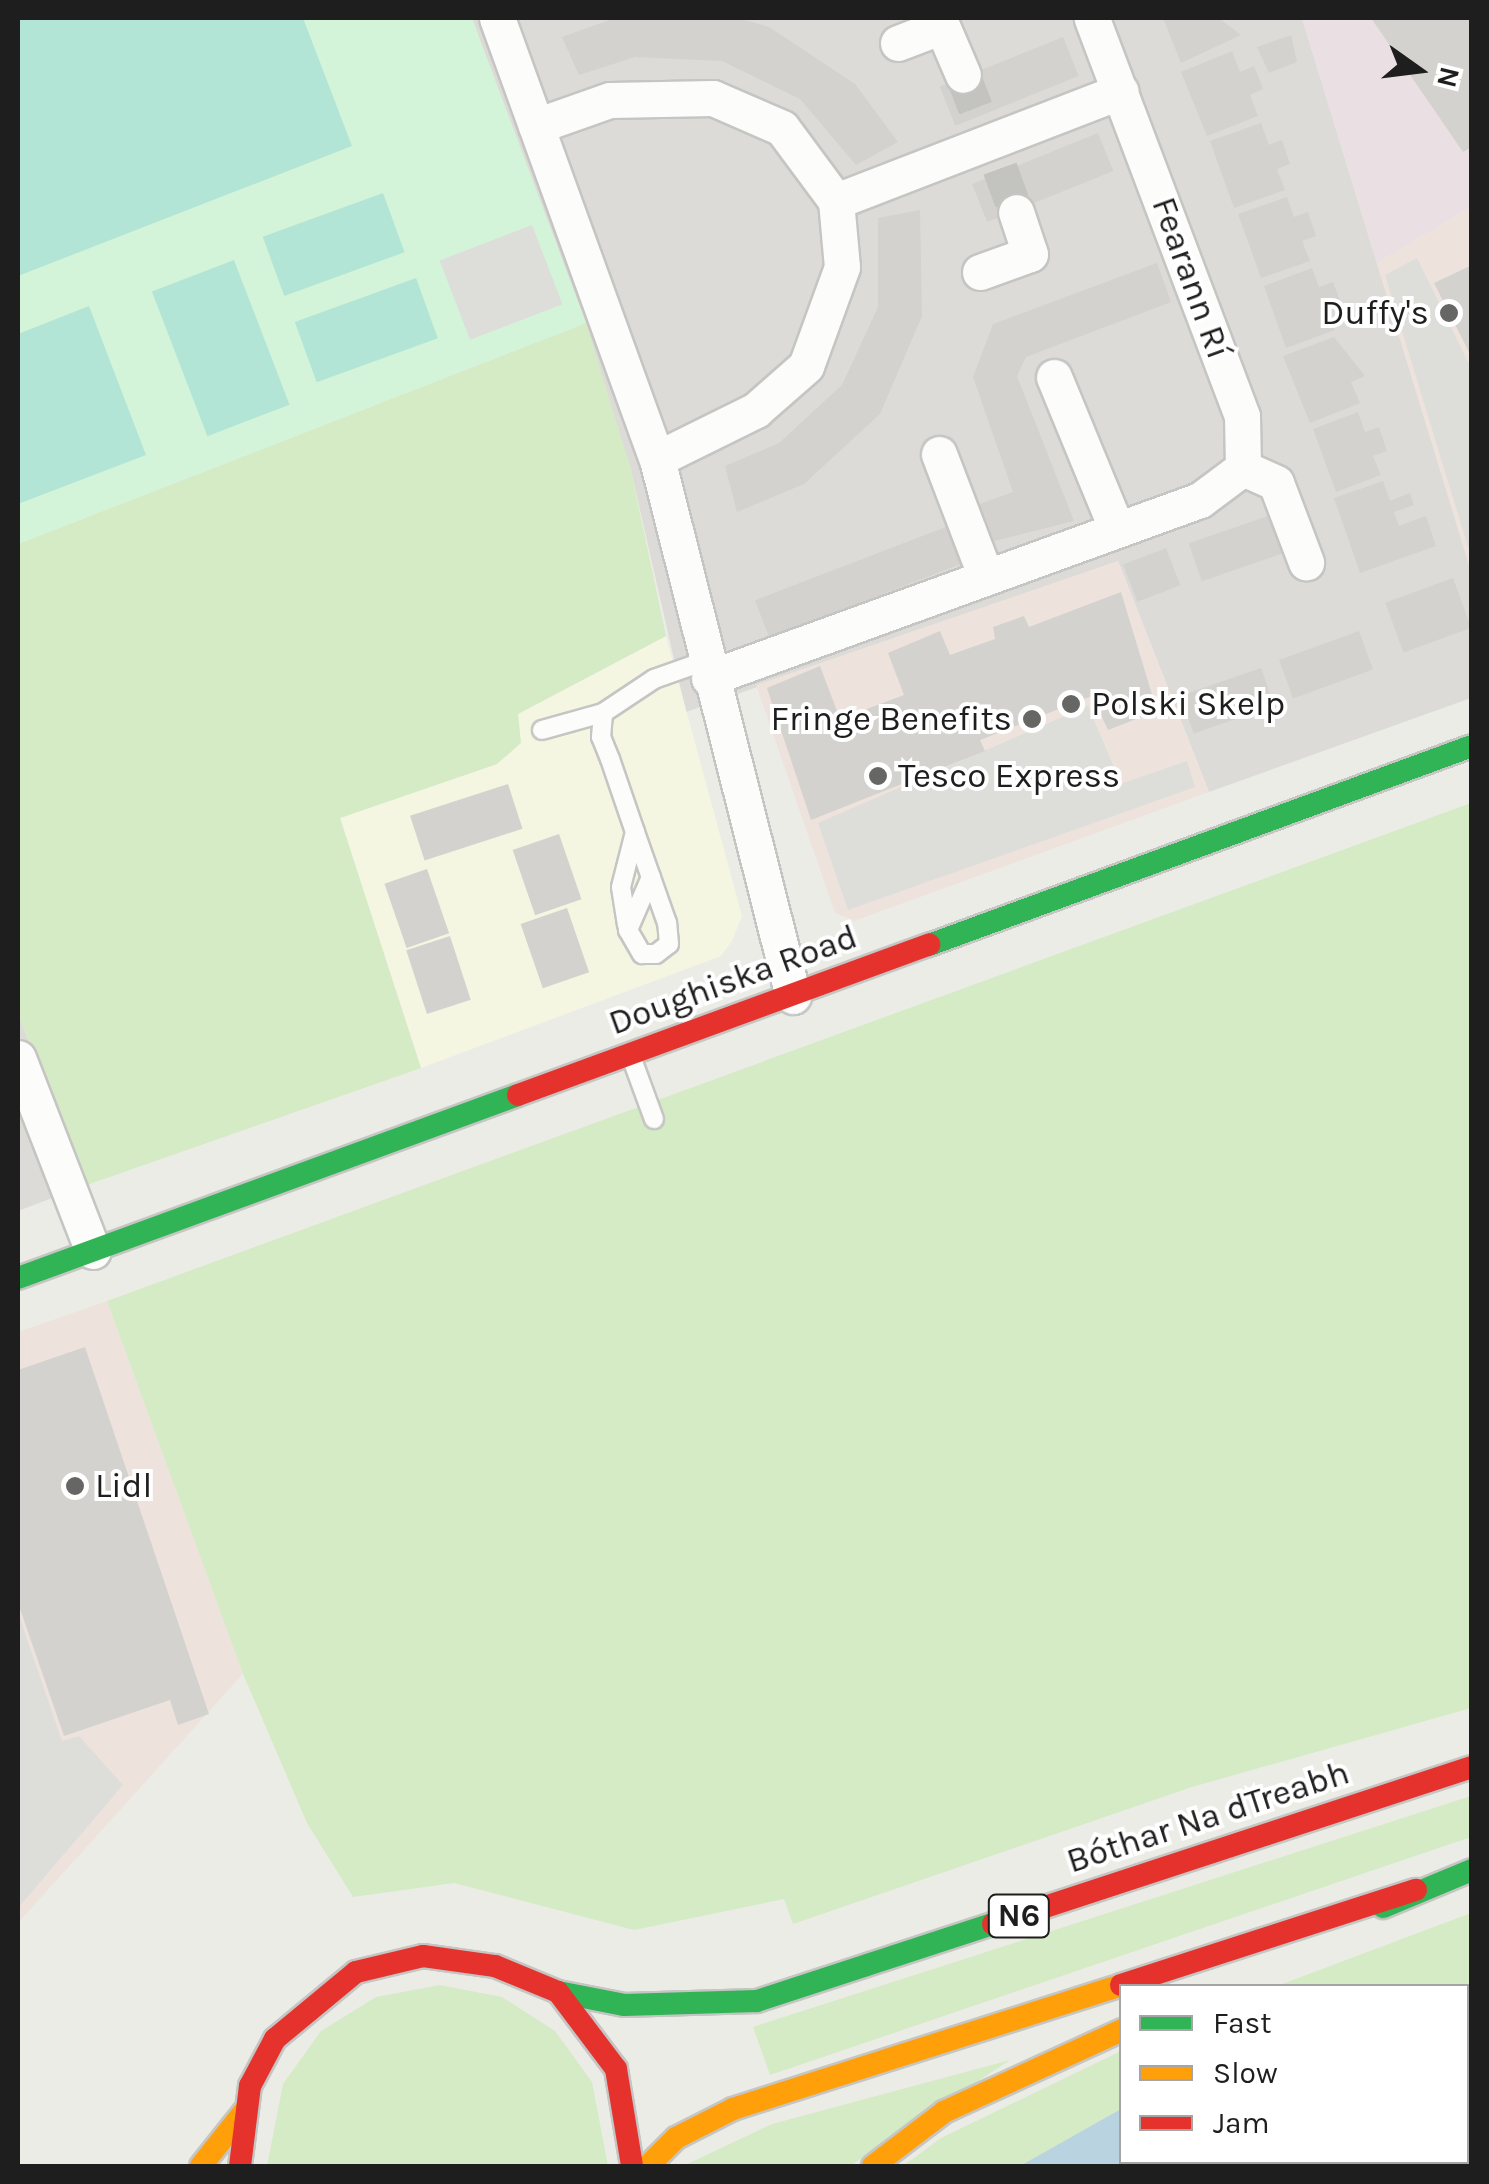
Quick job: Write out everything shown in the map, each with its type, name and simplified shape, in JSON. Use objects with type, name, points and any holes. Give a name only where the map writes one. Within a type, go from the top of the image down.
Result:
[{"type":"main road","name":"Doughiska Road","points":[[18,1278],[1472,746]]},
{"type":"main road","name":"Bóthar Na dTreabh","points":[[558,1992],[643,2006],[757,2001],[1472,1766]]},
{"type":"main road","points":[[1124,1984],[1472,1870]]},
{"type":"main road","points":[[1234,1978],[1416,1890]]},
{"type":"main road","name":"N6","points":[[240,2166],[243,2113],[275,2040],[356,1972],[452,1957],[558,1992]]},
{"type":"main road","points":[[648,2166],[676,2138],[733,2110],[1119,1986]]},
{"type":"main road","points":[[558,1992],[616,2069],[632,2166]]},
{"type":"main road","points":[[873,2166],[944,2112],[1119,2031]]},
{"type":"main road","points":[[201,2166],[243,2113]]},
{"type":"street","points":[[496,18],[657,459],[707,670],[793,996]]},
{"type":"street","name":"Fearann Rí","points":[[1092,18],[1242,416],[1243,468]]},
{"type":"street","points":[[898,44],[942,26],[962,75]]},
{"type":"street","points":[[836,201],[1121,91]]},
{"type":"street","points":[[536,126],[610,100],[713,98],[782,128],[836,201],[842,267],[806,366],[756,410],[657,459]]},
{"type":"street","points":[[980,272],[1030,254],[1016,212]]},
{"type":"street","points":[[1054,376],[1116,530]]},
{"type":"street","points":[[939,454],[986,578]]},
{"type":"street","points":[[707,670],[986,578],[1212,494],[1243,468],[1276,483],[1306,562]]},
{"type":"street","points":[[18,1058],[92,1251]]},
{"type":"lane","points":[[542,730],[603,713],[654,679],[707,670]]},
{"type":"lane","points":[[603,713],[601,737],[636,832],[651,877],[669,944],[642,954],[628,930],[621,887],[636,832]]},
{"type":"lane","points":[[628,930],[651,877]]},
{"type":"lane","points":[[631,1055],[654,1119]]},
{"type":"shaded area","points":[[472,18],[1302,18],[1471,571],[1471,698],[1209,792],[1118,561],[686,712],[630,466]]},
{"type":"shaded area","points":[[1302,18],[1471,18],[1471,207],[1377,263]]},
{"type":"shaded area","points":[[1471,207],[1471,571],[1377,263]]},
{"type":"shaded area","points":[[532,225],[562,304],[470,340],[440,260]]},
{"type":"shaded area","points":[[1417,258],[1471,368],[1471,557],[1385,275]]},
{"type":"shaded area","points":[[1118,561],[1209,792],[854,921],[835,913],[756,685]]},
{"type":"shaded area","points":[[666,636],[742,916],[732,941],[721,956],[421,1068],[340,818],[497,764],[518,714]]},
{"type":"shaded area","points":[[1088,706],[1121,784],[1187,761],[1195,787],[848,910],[818,823]]},
{"type":"shaded area","points":[[18,1013],[84,1186],[18,1211]]},
{"type":"shaded area","points":[[107,1301],[243,1674],[18,1923],[18,1332]]},
{"type":"shaded area","points":[[18,1613],[62,1741],[79,1736],[123,1785],[18,1908]]},
{"type":"green space","points":[[18,18],[472,18],[586,323],[18,544]]},
{"type":"green space","points":[[18,18],[303,18],[352,146],[18,276]]},
{"type":"green space","points":[[383,193],[405,252],[284,296],[263,237]]},
{"type":"green space","points":[[234,260],[290,405],[207,436],[152,292]]},
{"type":"green space","points":[[416,278],[438,338],[317,382],[295,322]]},
{"type":"green space","points":[[89,306],[146,455],[18,504],[18,334]]},
{"type":"green space","points":[[586,323],[630,466],[666,636],[518,714],[521,743],[497,764],[340,818],[421,1068],[84,1186],[18,1013],[18,544]]},
{"type":"green space","points":[[1471,803],[1471,1708],[1192,1787],[793,1924],[784,1899],[634,1930],[454,1883],[353,1897],[307,1823],[243,1674],[107,1301]]},
{"type":"green space","points":[[1471,1796],[1471,1837],[770,2075],[753,2027]]},
{"type":"green space","points":[[1471,1913],[1471,2166],[903,2166],[941,2138],[1119,2052],[1119,2164],[1469,2164],[1469,1984],[1282,1984]]},
{"type":"green space","points":[[440,1985],[502,1997],[555,2031],[592,2082],[608,2166],[267,2166],[283,2084],[321,2031],[376,1997]]},
{"type":"green space","points":[[1010,2060],[850,2166],[683,2166],[772,2124]]},
{"type":"water","points":[[1119,2110],[1119,2164],[1370,2166],[1020,2166]]},
{"type":"building","points":[[615,18],[739,18],[769,27],[855,84],[898,142],[856,165],[800,99],[722,61],[635,57],[579,75],[562,37]]},
{"type":"building","points":[[1163,18],[1219,18],[1241,35],[1181,63]]},
{"type":"building","points":[[1371,18],[1472,18],[1472,147],[1463,152]]},
{"type":"building","points":[[1291,35],[1297,62],[1269,73],[1257,47]]},
{"type":"building","points":[[1063,37],[1079,76],[955,126],[940,87]]},
{"type":"building","points":[[1232,51],[1240,72],[1254,66],[1259,78],[1263,89],[1250,95],[1258,116],[1207,136],[1181,72]]},
{"type":"building","points":[[1261,123],[1269,145],[1282,140],[1290,164],[1277,169],[1285,190],[1234,208],[1210,141]]},
{"type":"building","points":[[1098,133],[1113,171],[987,222],[972,184]]},
{"type":"building","points":[[1287,197],[1294,217],[1308,212],[1316,236],[1302,241],[1310,261],[1261,278],[1238,214]]},
{"type":"building","points":[[920,210],[922,316],[880,414],[804,484],[737,512],[725,466],[779,443],[842,385],[878,307],[878,218]]},
{"type":"building","points":[[1157,263],[1171,302],[1026,357],[1017,376],[1074,521],[994,541],[980,504],[1013,492],[973,377],[993,324]]},
{"type":"building","points":[[1472,265],[1472,358],[1434,283]]},
{"type":"building","points":[[1312,268],[1319,287],[1333,282],[1342,306],[1328,311],[1335,330],[1286,348],[1264,286]]},
{"type":"building","points":[[1334,337],[1365,376],[1351,382],[1360,403],[1310,423],[1283,356]]},
{"type":"building","points":[[1358,412],[1365,432],[1379,427],[1387,451],[1373,456],[1381,475],[1336,492],[1313,429]]},
{"type":"building","points":[[1383,481],[1390,501],[1410,493],[1414,505],[1394,512],[1399,526],[1426,516],[1436,546],[1360,573],[1334,498]]},
{"type":"building","points":[[1271,515],[1284,553],[1202,581],[1189,543]]},
{"type":"building","points":[[951,525],[965,562],[769,638],[755,600]]},
{"type":"building","points":[[1166,548],[1180,585],[1137,602],[1123,564]]},
{"type":"building","points":[[1453,578],[1471,628],[1403,652],[1385,603]]},
{"type":"building","points":[[1121,592],[1157,711],[1108,730],[1092,696],[980,740],[985,751],[811,820],[767,688],[820,666],[840,719],[904,695],[888,653],[940,631],[950,655],[995,639],[993,627],[1024,616],[1029,627]]},
{"type":"building","points":[[1359,631],[1373,670],[1293,699],[1279,660]]},
{"type":"building","points":[[1261,668],[1274,706],[1194,733],[1181,696]]},
{"type":"building","points":[[508,784],[523,829],[425,861],[410,816]]},
{"type":"building","points":[[559,834],[581,899],[535,915],[513,850]]},
{"type":"building","points":[[427,869],[449,933],[407,948],[384,884]]},
{"type":"building","points":[[567,908],[589,972],[543,988],[521,924]]},
{"type":"building","points":[[450,936],[471,1000],[427,1014],[406,950]]},
{"type":"building","name":"Lidl","points":[[85,1347],[209,1714],[178,1725],[170,1700],[64,1736],[18,1603],[18,1370]]},
{"type":"tunnel","points":[[963,75],[980,119]]},
{"type":"tunnel","points":[[1000,168],[1016,212]]},
{"type":"traffic: fast","points":[[929,945],[1472,746]]},
{"type":"traffic: fast","points":[[18,1278],[518,1095]]},
{"type":"traffic: fast","points":[[1383,1907],[1472,1870]]},
{"type":"traffic: fast","points":[[558,1992],[624,2005],[757,2001],[993,1924]]},
{"type":"traffic: slow","points":[[648,2166],[676,2138],[733,2109],[1119,1986]]},
{"type":"traffic: slow","points":[[873,2166],[944,2112],[1119,2031]]},
{"type":"traffic: slow","points":[[201,2166],[243,2113]]},
{"type":"traffic: jam","points":[[518,1095],[929,945]]},
{"type":"traffic: jam","points":[[993,1924],[1472,1767]]},
{"type":"traffic: jam","points":[[1124,1984],[1416,1890]]},
{"type":"traffic: jam","points":[[240,2166],[250,2086],[275,2039],[356,1972],[423,1956],[495,1966],[558,1992],[616,2069],[632,2166]]},
{"type":"place","name":"Duffy's","points":[[1449,313]]},
{"type":"place","name":"Polski Skelp","points":[[1071,704]]},
{"type":"place","name":"Fringe Benefits","points":[[1032,719]]},
{"type":"place","name":"Tesco Express","points":[[878,776]]},
{"type":"place","name":"Lidl","points":[[75,1486]]}]
